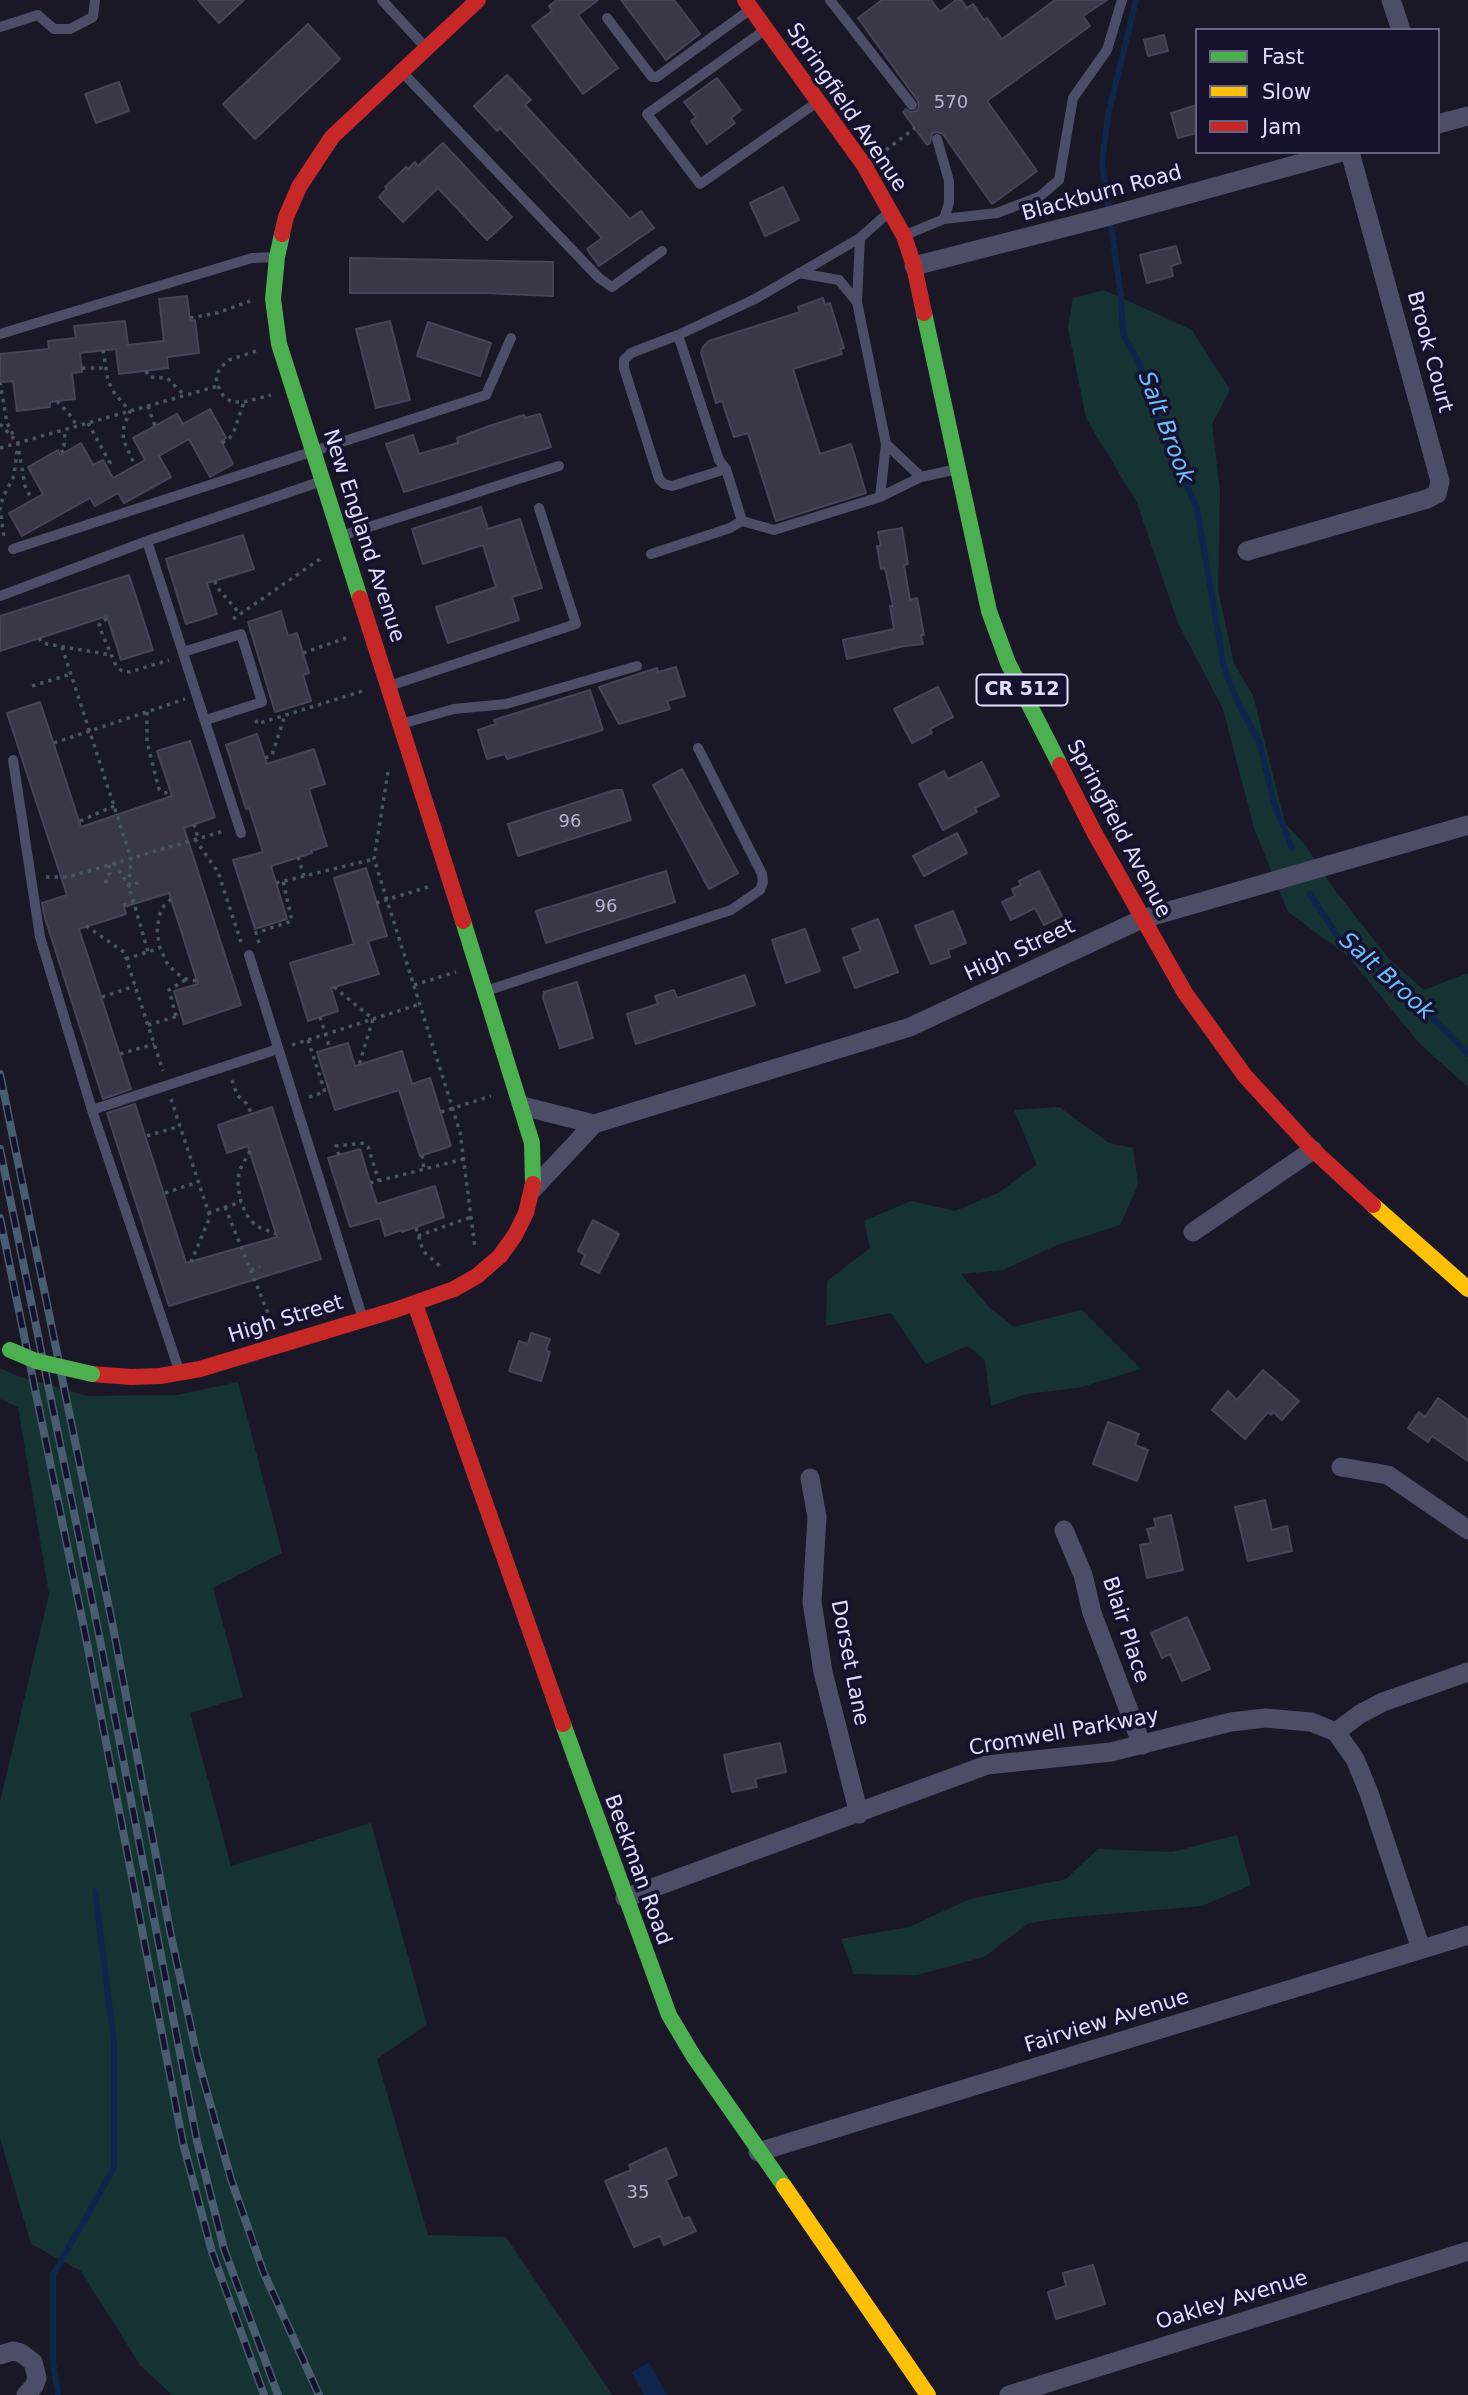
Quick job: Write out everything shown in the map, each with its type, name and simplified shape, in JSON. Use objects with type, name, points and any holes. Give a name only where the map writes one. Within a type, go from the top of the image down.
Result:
[{"type":"street","name":"New England Avenue","points":[[478,0],[332,137],[313,163],[286,217],[277,257],[273,299],[279,344],[478,965],[532,1143]]},
{"type":"street","points":[[1391,0],[1400,28]]},
{"type":"street","name":"Springfield Avenue","points":[[748,4],[864,165],[904,236],[914,267],[989,611],[1008,663],[1094,832],[1142,919],[1185,993],[1245,1076],[1313,1150],[1468,1289]]},
{"type":"street","points":[[1440,123],[1468,116]]},
{"type":"street","name":"Blackburn Road","points":[[914,267],[1335,154]]},
{"type":"street","name":"Brook Court","points":[[1247,551],[1437,494],[1440,481],[1351,154]]},
{"type":"street","name":"High Street","points":[[533,1189],[594,1124],[910,1027],[1142,919],[1468,825]]},
{"type":"street","points":[[522,1106],[594,1124]]},
{"type":"street","name":"High Street","points":[[5,1348],[36,1361],[92,1374],[131,1377],[181,1374],[415,1304],[454,1289],[478,1276],[500,1256],[515,1235],[526,1213],[533,1189],[532,1143]]},
{"type":"street","points":[[1193,1232],[1313,1150]]},
{"type":"street","name":"Beekman Road","points":[[415,1304],[669,2015],[758,2152],[928,2395]]},
{"type":"street","points":[[1340,1467],[1388,1475],[1468,1530]]},
{"type":"street","name":"Dorset Lane","points":[[810,1478],[817,1517],[812,1602],[823,1672],[859,1814]]},
{"type":"street","name":"Blair Place","points":[[1064,1530],[1083,1575],[1096,1624],[1142,1745]]},
{"type":"street","points":[[1421,1949],[1369,1793],[1355,1759],[1336,1732],[1360,1714],[1383,1702],[1468,1672]]},
{"type":"street","name":"Cromwell Parkway","points":[[625,1898],[987,1765],[1111,1752],[1231,1722],[1265,1718],[1311,1722],[1336,1732]]},
{"type":"street","name":"Fairview Avenue","points":[[758,2152],[1468,1935]]},
{"type":"street","name":"Oakley Avenue","points":[[1009,2395],[1468,2251]]},
{"type":"street","points":[[0,2355],[13,2351],[21,2353],[33,2362],[37,2378],[26,2395]]},
{"type":"lane","points":[[0,27],[38,15],[54,29],[71,29],[93,17],[95,0]]},
{"type":"lane","points":[[382,0],[426,48]]},
{"type":"lane","points":[[830,0],[912,105]]},
{"type":"lane","points":[[904,236],[944,219],[997,213],[1039,197],[1059,180],[1073,98],[1107,50],[1122,0]]},
{"type":"lane","points":[[607,18],[652,77],[657,76],[748,4]]},
{"type":"lane","points":[[768,29],[647,114],[700,184],[819,101]]},
{"type":"lane","points":[[401,71],[599,278],[612,287],[662,251]]},
{"type":"lane","points":[[937,139],[949,181],[949,203],[944,219]]},
{"type":"lane","points":[[726,469],[672,486],[659,479],[624,368],[624,360],[631,353],[678,335],[755,299],[860,238],[890,211]]},
{"type":"lane","points":[[860,238],[857,302],[886,444],[880,498]]},
{"type":"lane","points":[[0,334],[252,258],[277,257]]},
{"type":"lane","points":[[799,273],[839,280],[857,302]]},
{"type":"lane","points":[[678,335],[742,521]]},
{"type":"lane","points":[[13,549],[486,395],[511,338]]},
{"type":"lane","points":[[886,444],[921,477]]},
{"type":"lane","points":[[341,536],[559,466]]},
{"type":"lane","points":[[651,554],[730,528],[742,521],[774,530],[880,498],[921,477],[958,469]]},
{"type":"lane","points":[[0,596],[323,480]]},
{"type":"lane","points":[[389,686],[576,624],[539,508]]},
{"type":"lane","points":[[147,541],[240,830]]},
{"type":"lane","points":[[183,653],[241,634],[262,702],[206,720]]},
{"type":"lane","points":[[401,724],[454,709],[506,704],[637,666]]},
{"type":"lane","points":[[486,991],[731,910],[760,890],[764,882],[762,874],[698,748]]},
{"type":"lane","points":[[13,760],[40,937],[92,1110],[181,1374]]},
{"type":"lane","points":[[249,955],[363,1320]]},
{"type":"lane","points":[[92,1110],[278,1049]]},
{"type":"path","points":[[887,150],[915,128]]},
{"type":"path","points":[[190,318],[217,313],[248,301],[273,299]]},
{"type":"path","points":[[279,344],[229,360],[220,368],[216,377],[218,387],[224,397],[232,402],[244,402],[293,388]]},
{"type":"path","points":[[103,350],[108,382],[130,411]]},
{"type":"path","points":[[82,368],[104,368]]},
{"type":"path","points":[[146,371],[149,377],[167,378],[185,396]]},
{"type":"path","points":[[0,382],[7,423],[18,443],[25,486],[32,500]]},
{"type":"path","points":[[0,448],[218,387]]},
{"type":"path","points":[[57,401],[76,426]]},
{"type":"path","points":[[222,443],[229,439],[234,431],[244,402]]},
{"type":"path","points":[[148,406],[155,426]]},
{"type":"path","points":[[130,411],[124,426],[123,439],[135,466]]},
{"type":"path","points":[[88,423],[110,463],[106,465]]},
{"type":"path","points":[[0,424],[18,443]]},
{"type":"path","points":[[63,453],[61,449],[64,446],[65,430]]},
{"type":"path","points":[[13,549],[5,539],[1,520],[1,498],[14,476],[18,443]]},
{"type":"path","points":[[232,637],[227,623],[320,559]]},
{"type":"path","points":[[215,581],[216,586],[240,614]]},
{"type":"path","points":[[107,619],[101,621],[99,626],[116,666],[122,671],[130,672],[183,653]]},
{"type":"path","points":[[39,638],[47,644],[111,655]]},
{"type":"path","points":[[303,653],[346,638]]},
{"type":"path","points":[[62,647],[131,858],[129,886],[148,952]]},
{"type":"path","points":[[32,686],[71,674]]},
{"type":"path","points":[[250,706],[257,724],[370,689],[389,686]]},
{"type":"path","points":[[54,743],[197,695]]},
{"type":"path","points":[[147,712],[147,742],[159,789],[163,793],[170,792]]},
{"type":"path","points":[[265,758],[272,755],[285,715]]},
{"type":"path","points":[[388,772],[374,859],[460,1132],[475,1254]]},
{"type":"path","points":[[80,821],[114,806]]},
{"type":"path","points":[[194,824],[197,839],[218,872],[242,945],[249,955],[259,943],[256,933],[292,921],[283,881]]},
{"type":"path","points":[[30,879],[68,877],[197,839],[240,830]]},
{"type":"path","points":[[298,857],[304,876]]},
{"type":"path","points":[[276,883],[374,859]]},
{"type":"path","points":[[106,883],[111,864]]},
{"type":"path","points":[[111,864],[129,886]]},
{"type":"path","points":[[376,903],[451,880]]},
{"type":"path","points":[[129,886],[142,882]]},
{"type":"path","points":[[171,899],[164,905],[159,916],[157,933],[160,948],[167,963],[176,973],[197,981]]},
{"type":"path","points":[[123,905],[134,902]]},
{"type":"path","points":[[126,959],[160,948]]},
{"type":"path","points":[[414,985],[478,965]]},
{"type":"path","points":[[148,1025],[178,1015],[169,990],[186,979]]},
{"type":"path","points":[[102,997],[135,986]]},
{"type":"path","points":[[334,988],[373,1019]]},
{"type":"path","points":[[278,1049],[420,1004]]},
{"type":"path","points":[[320,1017],[330,1049]]},
{"type":"path","points":[[359,1065],[373,1019]]},
{"type":"path","points":[[295,1102],[325,1092],[308,1040]]},
{"type":"path","points":[[120,1054],[154,1044]]},
{"type":"path","points":[[227,1066],[237,1096],[246,1103],[251,1114]]},
{"type":"path","points":[[441,1112],[491,1096]]},
{"type":"path","points":[[147,1136],[180,1126]]},
{"type":"path","points":[[339,1155],[336,1146],[364,1143],[368,1147],[379,1181]]},
{"type":"path","points":[[250,1152],[240,1171],[238,1186],[241,1202],[246,1214],[256,1226],[276,1234]]},
{"type":"path","points":[[422,1155],[424,1169]]},
{"type":"path","points":[[370,1183],[464,1159]]},
{"type":"path","points":[[165,1193],[198,1182]]},
{"type":"path","points":[[208,1213],[241,1202]]},
{"type":"path","points":[[225,1207],[276,1331]]},
{"type":"path","points":[[418,1236],[471,1217]]},
{"type":"path","points":[[416,1228],[423,1251],[443,1268],[446,1274]]},
{"type":"path","points":[[235,1256],[244,1253]]},
{"type":"path","points":[[251,1270],[260,1267]]},
{"type":"green space","points":[[1104,290],[1192,330],[1230,390],[1212,424],[1220,492],[1218,589],[1234,664],[1253,695],[1285,823],[1306,846],[1331,885],[1389,959],[1424,990],[1468,973],[1468,1087],[1420,1044],[1348,956],[1288,912],[1254,828],[1223,709],[1178,623],[1137,503],[1086,418],[1068,328],[1073,298]]},
{"type":"green space","points":[[1059,1107],[1109,1143],[1133,1148],[1138,1185],[1120,1225],[1057,1245],[1003,1270],[961,1274],[989,1307],[1014,1327],[1082,1310],[1141,1369],[1078,1388],[1026,1394],[991,1406],[985,1360],[967,1346],[926,1364],[891,1313],[826,1326],[827,1281],[870,1248],[864,1221],[911,1201],[955,1211],[998,1193],[1037,1165],[1014,1110]]},
{"type":"green space","points":[[0,1368],[17,1376],[88,1396],[177,1395],[238,1382],[282,1553],[213,1588],[243,1697],[190,1713],[231,1866],[371,1823],[427,2025],[377,2059],[428,2235],[506,2237],[612,2395],[172,2395],[140,2365],[81,2271],[31,2244],[0,2138],[0,1802],[49,1594],[18,1407],[0,1399]]},
{"type":"green space","points":[[1237,1835],[1251,1885],[1202,1906],[1029,1923],[984,1957],[917,1975],[854,1974],[841,1939],[909,1927],[970,1899],[1066,1879],[1098,1849],[1172,1852]]},
{"type":"water","points":[[649,2362],[667,2395],[644,2395],[632,2372]]},
{"type":"building","points":[[198,0],[244,0],[219,23]]},
{"type":"building","points":[[557,0],[598,0],[578,15],[618,68],[583,94],[532,26],[552,11],[549,6]]},
{"type":"building","points":[[621,0],[674,0],[700,34],[666,60]]},
{"type":"building","points":[[882,0],[931,0],[940,12],[956,0],[961,0],[967,8],[973,4],[1002,39],[1055,0],[1107,0],[1083,16],[1090,26],[987,101],[1037,171],[992,204],[943,134],[932,133],[927,145],[903,112],[906,109],[910,112],[916,111],[919,107],[918,101],[858,18]]},
{"type":"building","points":[[308,24],[340,59],[255,139],[223,104]]},
{"type":"building","points":[[1164,35],[1168,51],[1148,56],[1144,40]]},
{"type":"building","points":[[507,75],[531,100],[525,105],[630,219],[641,211],[654,228],[599,266],[587,249],[602,238],[500,128],[497,131],[474,106]]},
{"type":"building","points":[[717,78],[741,110],[731,118],[735,123],[707,144],[691,121],[696,117],[684,102]]},
{"type":"building","points":[[119,82],[129,111],[96,123],[85,94]]},
{"type":"building","points":[[1195,106],[1195,134],[1178,138],[1171,113]]},
{"type":"building","points":[[443,143],[512,217],[487,240],[438,188],[403,222],[379,197],[387,189],[385,187],[406,167],[408,169],[415,162],[418,166]]},
{"type":"building","points":[[783,187],[799,220],[765,236],[750,203]]},
{"type":"building","points":[[1176,246],[1181,263],[1171,266],[1173,276],[1147,283],[1140,255]]},
{"type":"building","points":[[350,258],[553,262],[553,296],[350,293]]},
{"type":"building","points":[[187,296],[190,321],[195,320],[199,353],[167,357],[168,368],[119,374],[116,349],[80,353],[82,372],[72,373],[75,399],[50,402],[50,407],[17,411],[13,381],[0,382],[0,354],[49,349],[48,341],[76,338],[74,326],[125,321],[128,345],[164,341],[159,299]]},
{"type":"building","points":[[823,298],[825,305],[830,303],[844,348],[840,349],[842,354],[793,369],[820,454],[851,444],[866,493],[776,521],[748,433],[734,437],[722,401],[716,403],[701,353],[709,341],[800,312],[798,307]]},
{"type":"building","points":[[390,321],[410,400],[376,408],[356,329]]},
{"type":"building","points":[[428,322],[491,343],[480,376],[417,356]]},
{"type":"building","points":[[210,409],[226,438],[221,441],[233,464],[210,477],[189,439],[159,456],[171,477],[124,503],[118,493],[95,506],[90,498],[22,536],[9,513],[43,494],[28,467],[58,450],[60,455],[81,443],[93,465],[103,460],[113,478],[145,460],[133,438],[177,414],[183,424]]},
{"type":"building","points":[[540,414],[551,447],[404,492],[386,444],[413,435],[419,454],[458,443],[457,438],[489,426],[524,415],[525,418]]},
{"type":"building","points":[[481,507],[488,529],[520,519],[542,588],[512,597],[519,620],[448,643],[436,607],[496,587],[483,545],[423,564],[412,529]]},
{"type":"building","points":[[902,528],[910,600],[917,598],[924,635],[921,635],[923,644],[847,659],[843,640],[894,629],[890,606],[893,606],[877,546],[881,546],[878,532]]},
{"type":"building","points":[[243,535],[254,569],[207,583],[217,614],[186,624],[166,559]]},
{"type":"building","points":[[129,575],[153,650],[121,660],[107,616],[0,651],[0,616]]},
{"type":"building","points":[[281,611],[288,636],[297,633],[309,673],[303,675],[311,701],[275,712],[248,622]]},
{"type":"building","points":[[676,667],[685,696],[667,701],[670,709],[619,724],[599,687],[657,668],[658,672]]},
{"type":"building","points":[[938,687],[953,717],[930,729],[932,733],[912,743],[894,709]]},
{"type":"building","points":[[590,690],[603,730],[507,759],[505,754],[487,759],[478,730],[496,724],[494,720]]},
{"type":"building","points":[[40,702],[81,827],[172,796],[157,751],[190,741],[215,817],[184,828],[241,1005],[184,1024],[174,991],[198,984],[169,893],[124,907],[126,914],[79,929],[131,1089],[103,1099],[42,903],[67,895],[7,713]]},
{"type":"building","points":[[257,734],[267,764],[314,749],[325,784],[309,789],[327,846],[271,866],[287,919],[255,929],[233,860],[263,852],[226,745]]},
{"type":"building","points":[[982,762],[999,796],[975,808],[977,812],[943,830],[919,784],[944,771],[948,779]]},
{"type":"building","points":[[682,769],[738,873],[709,889],[653,785]]},
{"type":"building","points":[[622,790],[631,820],[518,856],[508,824]]},
{"type":"building","points":[[957,833],[967,853],[924,876],[913,856]]},
{"type":"building","points":[[366,868],[387,936],[368,941],[379,974],[331,988],[338,1011],[308,1021],[290,963],[354,944],[334,878]]},
{"type":"building","points":[[666,871],[675,902],[546,943],[536,911]]},
{"type":"building","points":[[1039,871],[1062,916],[1044,925],[1035,908],[1011,920],[1002,902],[1015,896],[1012,889],[1021,885],[1019,881]]},
{"type":"building","points":[[953,911],[966,943],[948,950],[950,957],[931,964],[915,926]]},
{"type":"building","points":[[878,919],[898,972],[855,988],[843,958],[861,951],[852,929]]},
{"type":"building","points":[[805,929],[820,971],[786,983],[772,940]]},
{"type":"building","points":[[745,975],[755,1005],[636,1044],[627,1014],[658,1004],[655,996],[674,990],[677,998]]},
{"type":"building","points":[[577,982],[593,1038],[560,1048],[543,998],[544,992]]},
{"type":"building","points":[[348,1043],[355,1066],[402,1051],[412,1084],[430,1078],[451,1146],[420,1156],[399,1090],[335,1110],[317,1052]]},
{"type":"building","points":[[135,1104],[186,1263],[277,1237],[248,1146],[227,1153],[218,1125],[272,1107],[321,1259],[169,1306],[107,1113]]},
{"type":"building","points":[[360,1149],[377,1204],[435,1186],[444,1217],[385,1236],[380,1218],[350,1227],[328,1158]]},
{"type":"building","points":[[593,1220],[619,1234],[599,1273],[581,1264],[585,1255],[578,1251]]},
{"type":"building","points":[[531,1333],[550,1339],[546,1350],[550,1352],[541,1381],[509,1371],[519,1341],[528,1344]]},
{"type":"building","points":[[1263,1370],[1299,1401],[1282,1420],[1273,1412],[1271,1415],[1268,1412],[1245,1439],[1212,1410],[1228,1391],[1237,1400]]},
{"type":"building","points":[[1438,1398],[1468,1420],[1468,1461],[1432,1436],[1428,1442],[1408,1428],[1419,1412],[1425,1417]]},
{"type":"building","points":[[1108,1422],[1139,1434],[1135,1445],[1148,1450],[1137,1481],[1093,1464]]},
{"type":"building","points":[[1265,1500],[1272,1530],[1287,1526],[1292,1551],[1248,1561],[1235,1507]]},
{"type":"building","points":[[1171,1515],[1183,1570],[1147,1578],[1140,1545],[1151,1543],[1147,1529],[1156,1527],[1154,1519]]},
{"type":"building","points":[[1187,1617],[1210,1669],[1182,1681],[1170,1654],[1162,1658],[1151,1633]]},
{"type":"building","points":[[780,1743],[786,1772],[755,1779],[757,1787],[732,1792],[724,1755]]},
{"type":"building","points":[[666,2148],[677,2175],[666,2180],[683,2219],[689,2217],[696,2231],[664,2245],[660,2236],[634,2247],[605,2181],[631,2170],[629,2165]]},
{"type":"building","points":[[1093,2265],[1105,2304],[1056,2319],[1048,2292],[1066,2286],[1063,2273]]},
{"type":"waterway","name":"Salt Brook","points":[[1136,0],[1108,115],[1102,162],[1121,296],[1123,334],[1140,364],[1146,391],[1197,509],[1224,667],[1237,701],[1260,744],[1274,803],[1292,848]]},
{"type":"waterway","name":"Salt Brook","points":[[1310,894],[1336,934],[1391,976],[1468,1054]]},
{"type":"waterway","points":[[58,2395],[53,2362],[53,2275],[114,2168],[114,2043],[95,1891]]},
{"type":"railway","points":[[0,1074],[197,2056],[231,2179],[263,2271],[319,2395]]},
{"type":"railway","points":[[0,1149],[99,1635],[197,2141],[224,2249],[278,2395]]},
{"type":"railway","points":[[0,1218],[86,1638],[183,2143],[212,2252],[264,2395]]},
{"type":"traffic: fast","points":[[282,234],[273,299],[279,344],[360,598]]},
{"type":"traffic: fast","points":[[924,313],[989,611],[1008,663],[1060,765]]},
{"type":"traffic: fast","points":[[463,921],[532,1143],[533,1184]]},
{"type":"traffic: fast","points":[[10,1350],[36,1361],[92,1374]]},
{"type":"traffic: fast","points":[[563,1724],[669,2015],[694,2057],[784,2186]]},
{"type":"traffic: slow","points":[[1373,1205],[1468,1289]]},
{"type":"traffic: slow","points":[[784,2186],[928,2395]]},
{"type":"traffic: jam","points":[[282,234],[299,187],[332,137],[478,0]]},
{"type":"traffic: jam","points":[[745,0],[864,165],[904,236],[914,266],[924,313]]},
{"type":"traffic: jam","points":[[360,598],[463,921]]},
{"type":"traffic: jam","points":[[1060,765],[1094,832],[1185,993],[1245,1076],[1313,1150],[1373,1205]]},
{"type":"traffic: jam","points":[[92,1374],[160,1376],[200,1369],[395,1310],[454,1289],[477,1276],[500,1256],[526,1213],[533,1184]]},
{"type":"traffic: jam","points":[[415,1304],[563,1724]]}]
